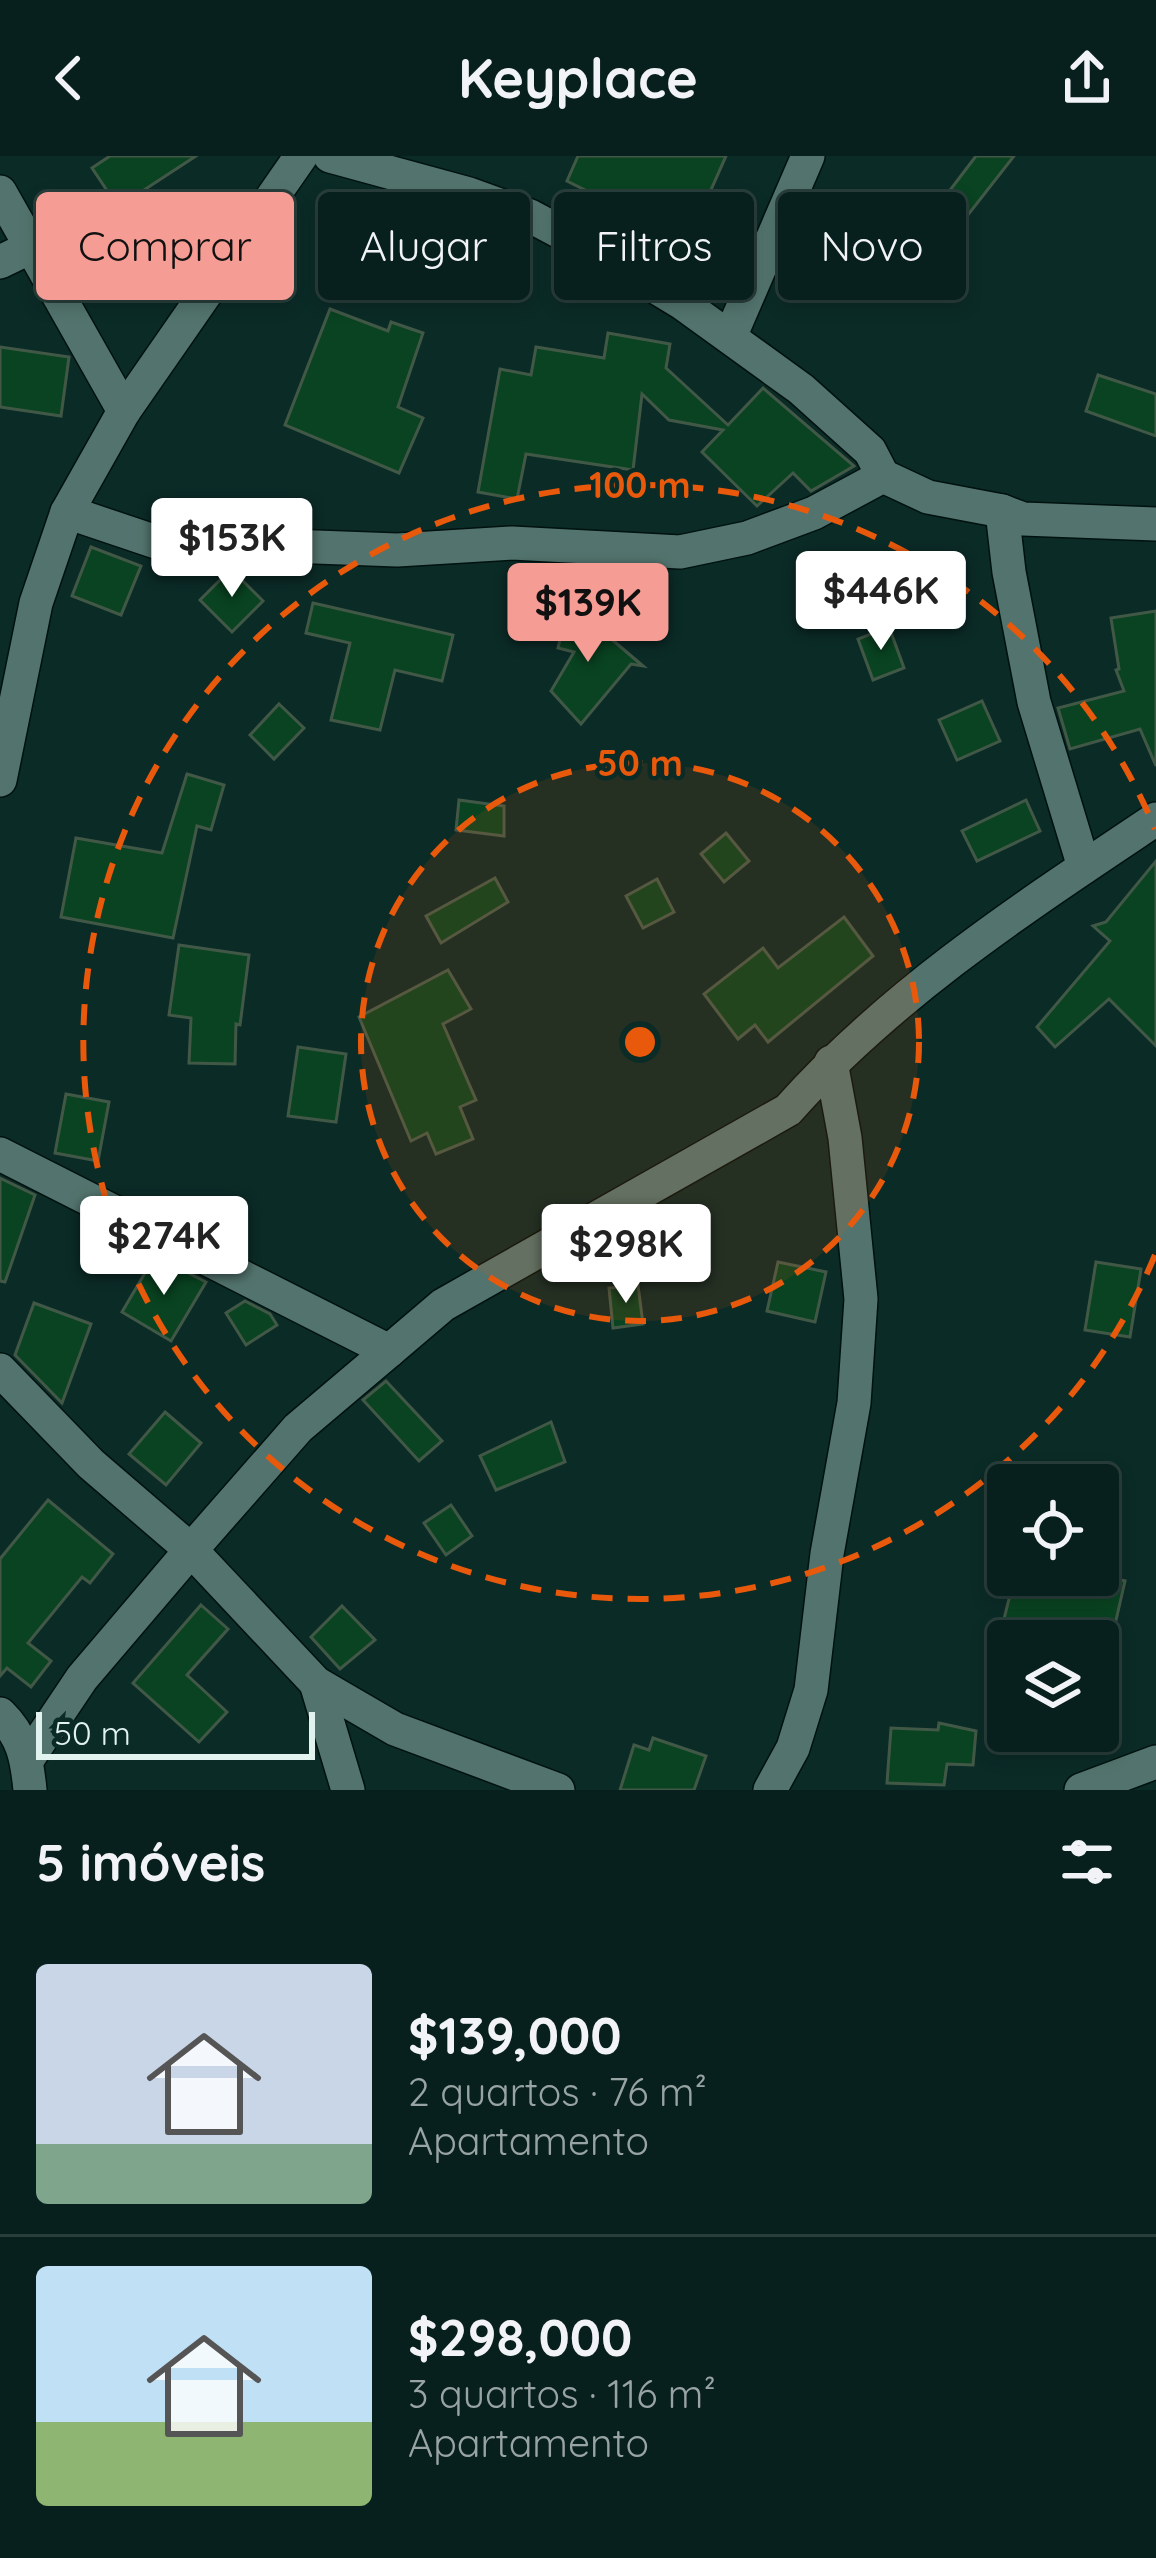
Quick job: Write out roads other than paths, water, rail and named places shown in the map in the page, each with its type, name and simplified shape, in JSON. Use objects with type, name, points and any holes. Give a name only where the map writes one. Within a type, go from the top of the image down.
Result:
[{"type":"street","points":[[0,780],[37,603],[67,512],[124,411],[301,156]]},
{"type":"street","points":[[330,156],[530,215],[596,251],[801,389],[870,451],[883,476],[928,497],[1023,519],[1156,524]]},
{"type":"street","points":[[730,337],[808,156]]},
{"type":"street","points":[[0,192],[124,411]]},
{"type":"street","points":[[0,262],[31,247]]},
{"type":"street","points":[[67,512],[174,548],[262,545],[397,550],[512,543],[680,552],[747,538],[814,513],[883,476]]},
{"type":"street","points":[[1002,511],[1034,702],[1084,867]]},
{"type":"street","points":[[29,1775],[82,1678],[191,1550],[298,1429],[443,1305],[788,1110],[889,1008],[1156,819]]},
{"type":"street","points":[[770,1790],[793,1748],[811,1690],[827,1554],[854,1403],[861,1299],[831,1062]]},
{"type":"street","points":[[0,1154],[389,1351]]},
{"type":"street","points":[[0,1370],[91,1464],[191,1550],[316,1683],[395,1729],[558,1790]]},
{"type":"street","points":[[316,1683],[348,1790]]},
{"type":"street","points":[[0,1714],[16,1730],[29,1775]]},
{"type":"street","points":[[1082,1790],[1156,1762]]}]
